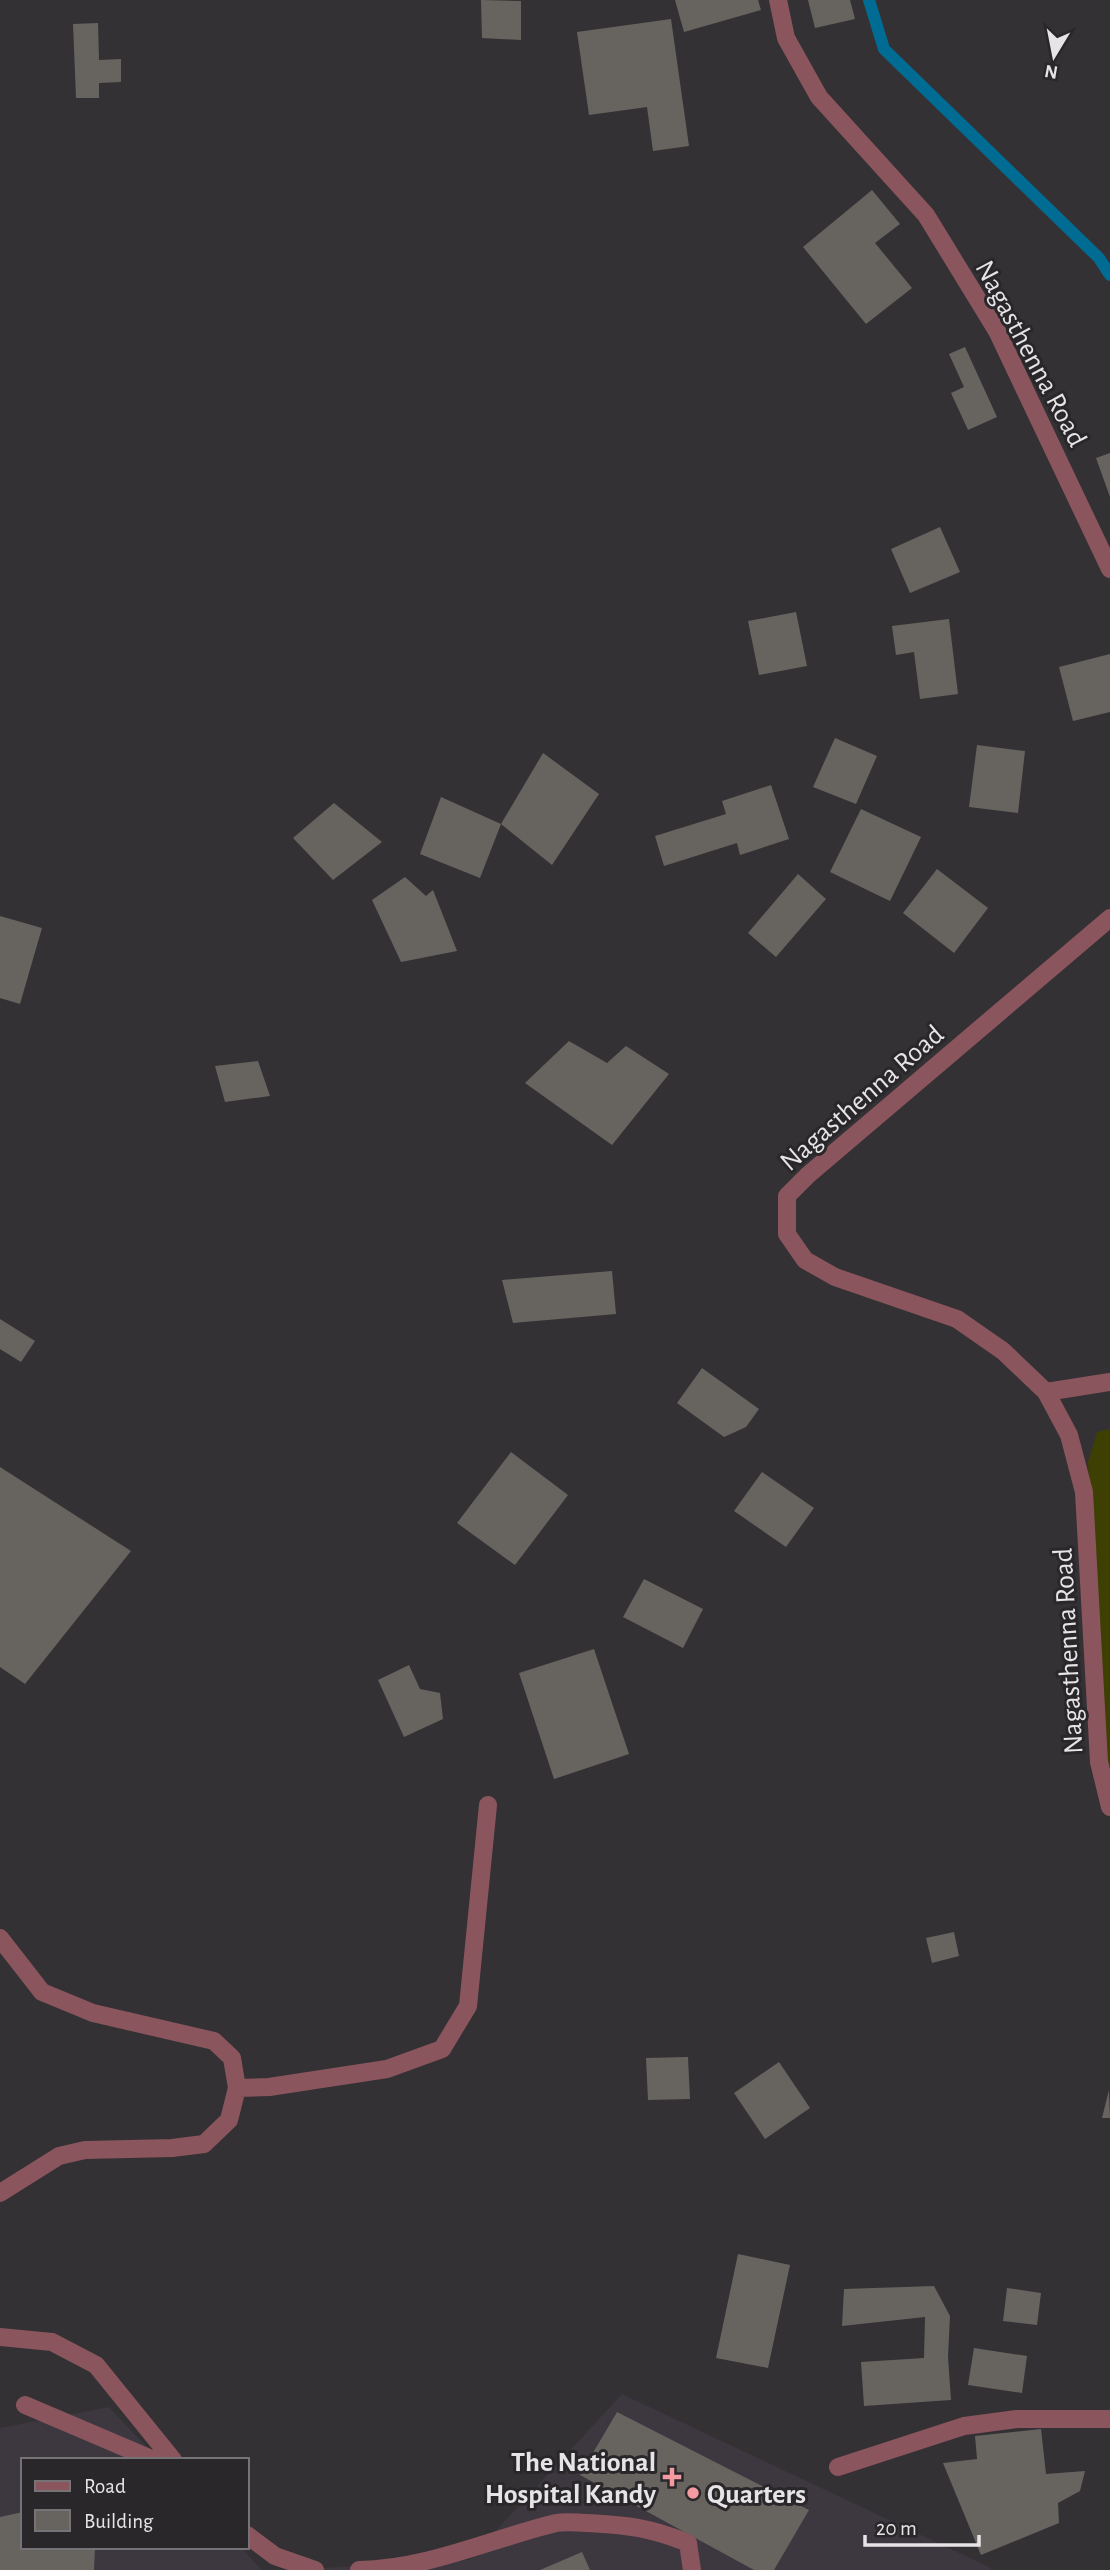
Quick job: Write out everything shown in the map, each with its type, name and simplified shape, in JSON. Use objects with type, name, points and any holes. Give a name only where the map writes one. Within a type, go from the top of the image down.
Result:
[{"type":"street","name":"Nagasthenna Road","points":[[778,0],[786,37],[819,97],[926,215],[997,331],[1110,569]]},
{"type":"street","name":"Nagasthenna Road","points":[[1110,918],[808,1175],[787,1196],[787,1234],[805,1260],[835,1277],[957,1319],[1003,1351],[1045,1392],[1069,1436],[1084,1492],[1099,1762],[1110,1807]]},
{"type":"street","points":[[1045,1392],[1110,1382]]},
{"type":"street","points":[[237,2088],[269,2087],[387,2069],[442,2049],[468,2006],[488,1805]]},
{"type":"street","points":[[0,1938],[42,1992],[93,2013],[214,2041],[232,2058],[237,2088],[229,2120],[204,2144],[172,2148],[85,2150],[59,2156],[0,2193]]},
{"type":"street","points":[[0,2337],[52,2342],[96,2365],[171,2458]]},
{"type":"street","points":[[24,2405],[149,2458]]},
{"type":"street","points":[[838,2467],[964,2426],[1017,2419],[1110,2419]]},
{"type":"street","points":[[359,2570],[378,2570],[460,2553],[559,2522],[658,2530],[688,2543],[692,2570]]},
{"type":"street","points":[[248,2536],[275,2556],[315,2570]]},
{"type":"shaded area","points":[[1110,1429],[1110,1767],[1098,1748],[1088,1462],[1097,1432]]},
{"type":"shaded area","name":"The National Hospital Kandy","points":[[622,2394],[991,2570],[288,2570],[469,2560]]},
{"type":"shaded area","points":[[109,2407],[157,2458],[21,2458],[21,2549],[243,2549],[262,2570],[0,2570],[0,2428]]},
{"type":"building","points":[[481,0],[521,1],[521,40],[482,38]]},
{"type":"building","points":[[675,0],[758,0],[761,10],[684,32]]},
{"type":"building","points":[[808,0],[850,0],[855,19],[815,28]]},
{"type":"building","points":[[671,19],[689,146],[653,151],[647,107],[589,115],[577,32]]},
{"type":"building","points":[[98,23],[99,60],[121,59],[121,82],[99,83],[99,98],[76,98],[73,24]]},
{"type":"building","points":[[872,190],[900,224],[875,243],[912,288],[866,324],[803,247]]},
{"type":"building","points":[[965,347],[997,417],[968,430],[951,393],[964,387],[949,354]]},
{"type":"building","points":[[1110,453],[1110,497],[1096,458]]},
{"type":"building","points":[[940,527],[960,572],[910,593],[891,549]]},
{"type":"building","points":[[796,612],[807,666],[759,675],[748,621]]},
{"type":"building","points":[[949,619],[958,694],[920,699],[914,652],[896,655],[892,626]]},
{"type":"building","points":[[1110,654],[1110,712],[1073,721],[1059,667]]},
{"type":"building","points":[[835,738],[877,756],[856,804],[813,787]]},
{"type":"building","points":[[977,745],[1025,751],[1018,813],[969,807]]},
{"type":"building","points":[[543,753],[599,794],[552,865],[501,824]]},
{"type":"building","points":[[771,785],[789,839],[740,855],[737,843],[664,866],[655,836],[726,814],[722,801]]},
{"type":"building","points":[[441,797],[501,824],[480,878],[420,854]]},
{"type":"building","points":[[334,803],[382,842],[333,880],[293,838]]},
{"type":"building","points":[[861,809],[921,837],[890,901],[830,872]]},
{"type":"building","points":[[937,869],[988,908],[954,953],[903,913]]},
{"type":"building","points":[[798,874],[826,899],[776,957],[748,933]]},
{"type":"building","points":[[405,877],[426,896],[433,890],[457,951],[401,962],[372,900]]},
{"type":"building","points":[[0,916],[42,928],[20,1004],[0,998]]},
{"type":"building","points":[[569,1041],[607,1063],[626,1046],[669,1074],[612,1145],[525,1083]]},
{"type":"building","points":[[258,1061],[270,1096],[225,1102],[215,1066]]},
{"type":"building","points":[[612,1271],[616,1314],[513,1323],[502,1280]]},
{"type":"building","points":[[0,1319],[35,1341],[21,1362],[0,1349]]},
{"type":"building","points":[[702,1368],[759,1409],[746,1427],[724,1437],[677,1403]]},
{"type":"building","points":[[511,1452],[568,1495],[515,1565],[457,1523]]},
{"type":"building","points":[[0,1467],[131,1551],[25,1684],[0,1667]]},
{"type":"building","points":[[762,1472],[814,1508],[786,1547],[734,1511]]},
{"type":"building","points":[[644,1579],[703,1609],[683,1648],[623,1617]]},
{"type":"building","points":[[594,1649],[629,1754],[554,1779],[519,1673]]},
{"type":"building","points":[[409,1665],[420,1689],[440,1693],[443,1719],[404,1737],[378,1680]]},
{"type":"building","points":[[954,1932],[959,1956],[932,1963],[926,1938]]},
{"type":"building","points":[[688,2057],[690,2099],[648,2100],[646,2058]]},
{"type":"building","points":[[779,2062],[810,2108],[765,2139],[734,2093]]},
{"type":"building","points":[[1109,2090],[1110,2118],[1102,2118]]},
{"type":"building","points":[[738,2254],[790,2265],[768,2368],[716,2358]]},
{"type":"building","points":[[934,2286],[950,2316],[948,2357],[951,2400],[864,2406],[861,2362],[924,2358],[925,2317],[842,2326],[844,2289]]},
{"type":"building","points":[[1007,2288],[1041,2293],[1037,2325],[1003,2321]]},
{"type":"building","points":[[974,2348],[1027,2356],[1022,2393],[968,2385]]},
{"type":"building","name":"Quarters","points":[[617,2412],[809,2510],[774,2570],[754,2570],[580,2475]]},
{"type":"building","points":[[1041,2429],[1046,2474],[1085,2471],[1080,2491],[1058,2503],[1059,2523],[981,2555],[943,2463],[977,2459],[975,2436]]},
{"type":"building","points":[[21,2512],[21,2549],[95,2549],[94,2570],[0,2570],[0,2517]]},
{"type":"building","points":[[582,2552],[590,2570],[540,2570]]},
{"type":"waterway","points":[[869,0],[884,49],[1099,258],[1110,275]]},
{"type":"place","name":"The National Hospital Kandy","points":[[672,2477]]},
{"type":"place","name":"Quarters","points":[[693,2493]]}]
